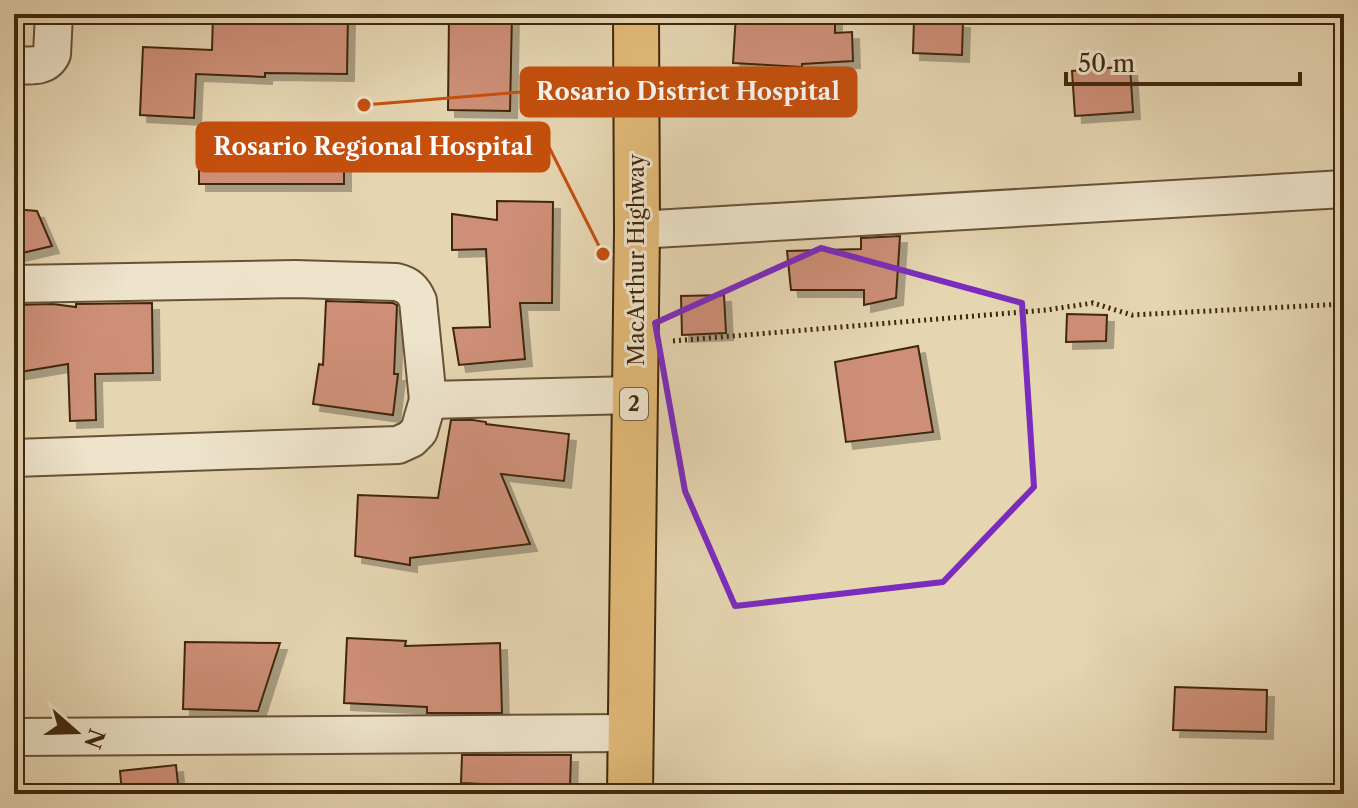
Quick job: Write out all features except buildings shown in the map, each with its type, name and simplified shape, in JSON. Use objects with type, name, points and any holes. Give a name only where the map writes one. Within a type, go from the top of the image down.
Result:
[{"type":"highway","name":"MacArthur Highway","points":[[630,794],[637,230],[636,14]]},
{"type":"street","points":[[14,65],[42,65],[50,60],[54,14]]},
{"type":"street","points":[[637,230],[1344,189]]},
{"type":"street","points":[[14,284],[295,279],[396,282],[407,285],[418,301],[428,400],[419,431],[398,445],[14,458]]},
{"type":"street","points":[[428,400],[635,395]]},
{"type":"street","points":[[14,737],[630,733]]},
{"type":"path","points":[[636,344],[1030,312],[1093,303],[1132,315],[1344,304]]},
{"type":"highlighted area","points":[[821,248],[1022,303],[1034,487],[943,582],[735,606],[685,491],[655,323]]},
{"type":"place","name":"Rosario District Hospital","points":[[364,105]]},
{"type":"place","name":"Rosario Regional Hospital","points":[[603,254]]}]
